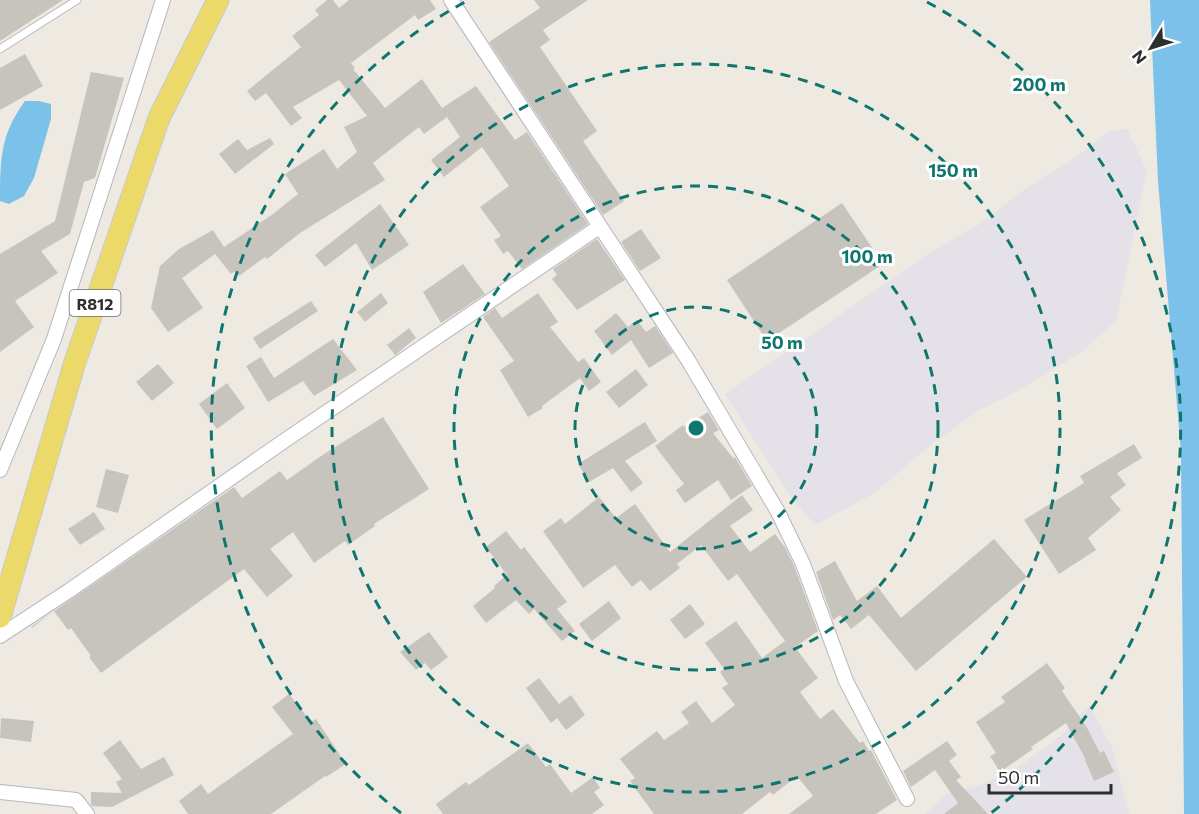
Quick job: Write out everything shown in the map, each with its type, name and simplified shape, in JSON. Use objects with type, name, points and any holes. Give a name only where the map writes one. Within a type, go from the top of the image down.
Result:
[{"type":"main road","name":"R812","points":[[0,617],[74,365],[159,118],[218,0]]},
{"type":"street","points":[[0,470],[54,339],[163,0]]},
{"type":"street","points":[[451,0],[688,360],[778,512],[803,564],[846,681],[907,799]]},
{"type":"street","points":[[0,636],[599,227]]},
{"type":"street","points":[[0,792],[76,800],[87,814]]},
{"type":"lane","points":[[0,49],[77,0]]},
{"type":"shaded area","points":[[1127,129],[1147,171],[1116,320],[1084,350],[1018,391],[976,412],[931,445],[873,494],[815,525],[789,495],[725,394],[931,252],[980,224],[1029,186],[1066,164],[1110,131]]},
{"type":"shaded area","points":[[1089,705],[1112,747],[1129,814],[925,814],[946,794],[981,785],[1017,768],[1064,733]]},
{"type":"water","points":[[1150,0],[1199,0],[1199,814],[1184,814],[1181,452],[1158,181]]},
{"type":"water","points":[[25,101],[51,104],[51,119],[34,178],[24,196],[9,204],[0,201],[1,160],[6,137]]},
{"type":"building","points":[[0,0],[63,0],[0,41]]},
{"type":"building","points":[[327,0],[333,0],[339,8],[349,0],[430,0],[436,9],[418,20],[415,15],[351,63],[355,68],[353,69],[385,108],[422,79],[442,108],[476,86],[515,140],[527,132],[588,224],[522,269],[508,251],[503,254],[494,240],[501,236],[480,207],[509,186],[482,147],[444,177],[431,160],[460,137],[447,117],[424,134],[419,127],[373,163],[385,180],[300,233],[267,259],[265,257],[239,276],[235,271],[231,274],[215,254],[182,278],[203,308],[168,332],[151,308],[160,266],[179,249],[213,230],[224,247],[273,214],[298,194],[285,174],[324,149],[337,169],[357,152],[344,127],[367,116],[339,80],[293,107],[302,118],[291,126],[266,93],[255,101],[247,91],[301,47],[292,36],[319,15],[315,10]]},
{"type":"building","points":[[534,0],[588,0],[543,30],[550,40],[540,47],[597,131],[583,141],[624,201],[603,215],[489,42],[540,8]]},
{"type":"building","points":[[25,54],[43,86],[0,110],[0,68]]},
{"type":"building","points":[[91,72],[124,78],[95,178],[84,182],[70,234],[41,251],[58,273],[15,301],[34,327],[0,352],[0,254],[55,221]]},
{"type":"building","points":[[270,138],[274,144],[235,174],[219,154],[238,139],[247,150]]},
{"type":"building","points":[[842,203],[883,264],[767,341],[727,280]]},
{"type":"building","points":[[380,204],[409,245],[372,270],[356,243],[325,267],[315,255]]},
{"type":"building","points":[[641,229],[661,258],[640,271],[621,242]]},
{"type":"building","points":[[597,239],[625,280],[577,310],[552,279],[557,275],[553,269]]},
{"type":"building","points":[[463,264],[485,294],[441,323],[423,292]]},
{"type":"building","points":[[381,293],[388,303],[365,322],[357,312]]},
{"type":"building","points":[[538,293],[558,322],[550,327],[578,362],[584,358],[601,382],[589,391],[580,378],[542,406],[543,408],[528,417],[500,370],[514,361],[483,317],[495,308],[502,318]]},
{"type":"building","points":[[311,301],[318,311],[260,349],[253,338]]},
{"type":"building","points":[[616,313],[628,327],[637,320],[646,332],[655,326],[673,353],[649,368],[631,340],[612,355],[594,331]]},
{"type":"building","points":[[409,328],[416,338],[395,355],[387,345]]},
{"type":"building","points":[[333,339],[357,370],[314,396],[303,381],[268,402],[246,366],[261,357],[274,378]]},
{"type":"building","points":[[158,364],[174,383],[152,401],[136,382]]},
{"type":"building","points":[[636,369],[648,385],[619,408],[606,392]]},
{"type":"building","points":[[227,383],[245,408],[217,429],[199,404]]},
{"type":"building","points":[[708,412],[719,430],[713,433],[733,458],[735,457],[752,486],[731,500],[718,480],[685,503],[676,490],[684,484],[655,446],[683,425],[684,427]]},
{"type":"building","points":[[383,417],[429,489],[374,524],[375,526],[348,545],[345,541],[314,563],[293,532],[270,549],[293,576],[267,597],[244,569],[101,673],[71,628],[68,630],[54,611],[234,487],[242,498],[280,471],[287,480]]},
{"type":"building","points":[[645,422],[657,441],[625,461],[643,483],[631,492],[613,468],[589,482],[578,464]]},
{"type":"building","points":[[1134,444],[1142,458],[1117,473],[1126,485],[1110,497],[1121,510],[1088,538],[1096,550],[1059,574],[1024,520],[1084,483],[1080,476]]},
{"type":"building","points":[[106,469],[129,475],[118,513],[96,507]]},
{"type":"building","points":[[742,495],[753,510],[730,526],[750,552],[775,534],[786,549],[795,568],[818,631],[795,647],[818,678],[800,692],[820,719],[833,709],[860,743],[863,741],[869,751],[871,750],[897,800],[876,814],[789,814],[813,796],[797,776],[773,795],[770,792],[742,814],[654,814],[630,781],[635,778],[620,759],[657,731],[664,740],[689,723],[681,712],[696,701],[712,723],[735,705],[722,688],[728,684],[720,672],[724,669],[705,643],[736,621],[762,658],[785,641],[737,574],[728,581],[701,545],[677,564],[680,568],[650,591],[641,580],[632,587],[615,565],[583,588],[543,531],[561,518],[565,524],[599,497],[616,518],[635,504],[670,552]]},
{"type":"building","points":[[94,512],[105,529],[80,545],[68,529]]},
{"type":"building","points":[[506,531],[521,550],[524,547],[567,602],[557,609],[575,631],[562,641],[534,609],[529,614],[516,600],[486,623],[473,606],[507,575],[486,547]]},
{"type":"building","points":[[994,539],[1027,577],[916,671],[869,615],[851,629],[840,615],[833,620],[816,572],[835,561],[857,601],[877,586],[901,618]]},
{"type":"building","points":[[609,601],[621,618],[592,641],[579,624]]},
{"type":"building","points":[[690,604],[705,624],[685,639],[670,620]]},
{"type":"building","points":[[429,632],[448,657],[431,670],[425,663],[416,670],[400,652]]},
{"type":"building","points":[[1047,663],[1065,688],[1062,691],[1086,726],[1100,753],[1104,751],[1114,772],[1094,781],[1086,760],[1066,723],[1000,772],[990,756],[996,753],[976,722],[1005,702],[1001,697]]},
{"type":"building","points":[[539,678],[559,704],[571,695],[585,715],[566,730],[557,718],[551,723],[526,688]]},
{"type":"building","points":[[289,694],[311,722],[316,719],[346,764],[271,814],[188,814],[179,801],[201,784],[208,794],[293,734],[272,707]]},
{"type":"building","points":[[1,718],[34,721],[31,742],[0,738]]},
{"type":"building","points":[[120,740],[141,769],[164,757],[174,775],[112,807],[92,806],[91,792],[122,793],[116,782],[122,779],[103,753]]},
{"type":"building","points":[[947,741],[957,755],[949,761],[961,777],[956,780],[988,814],[944,814],[958,803],[935,770],[911,787],[903,771]]},
{"type":"building","points":[[528,743],[546,767],[550,764],[571,793],[593,777],[600,788],[594,792],[604,805],[592,814],[443,814],[436,804],[466,782],[469,785]]}]
